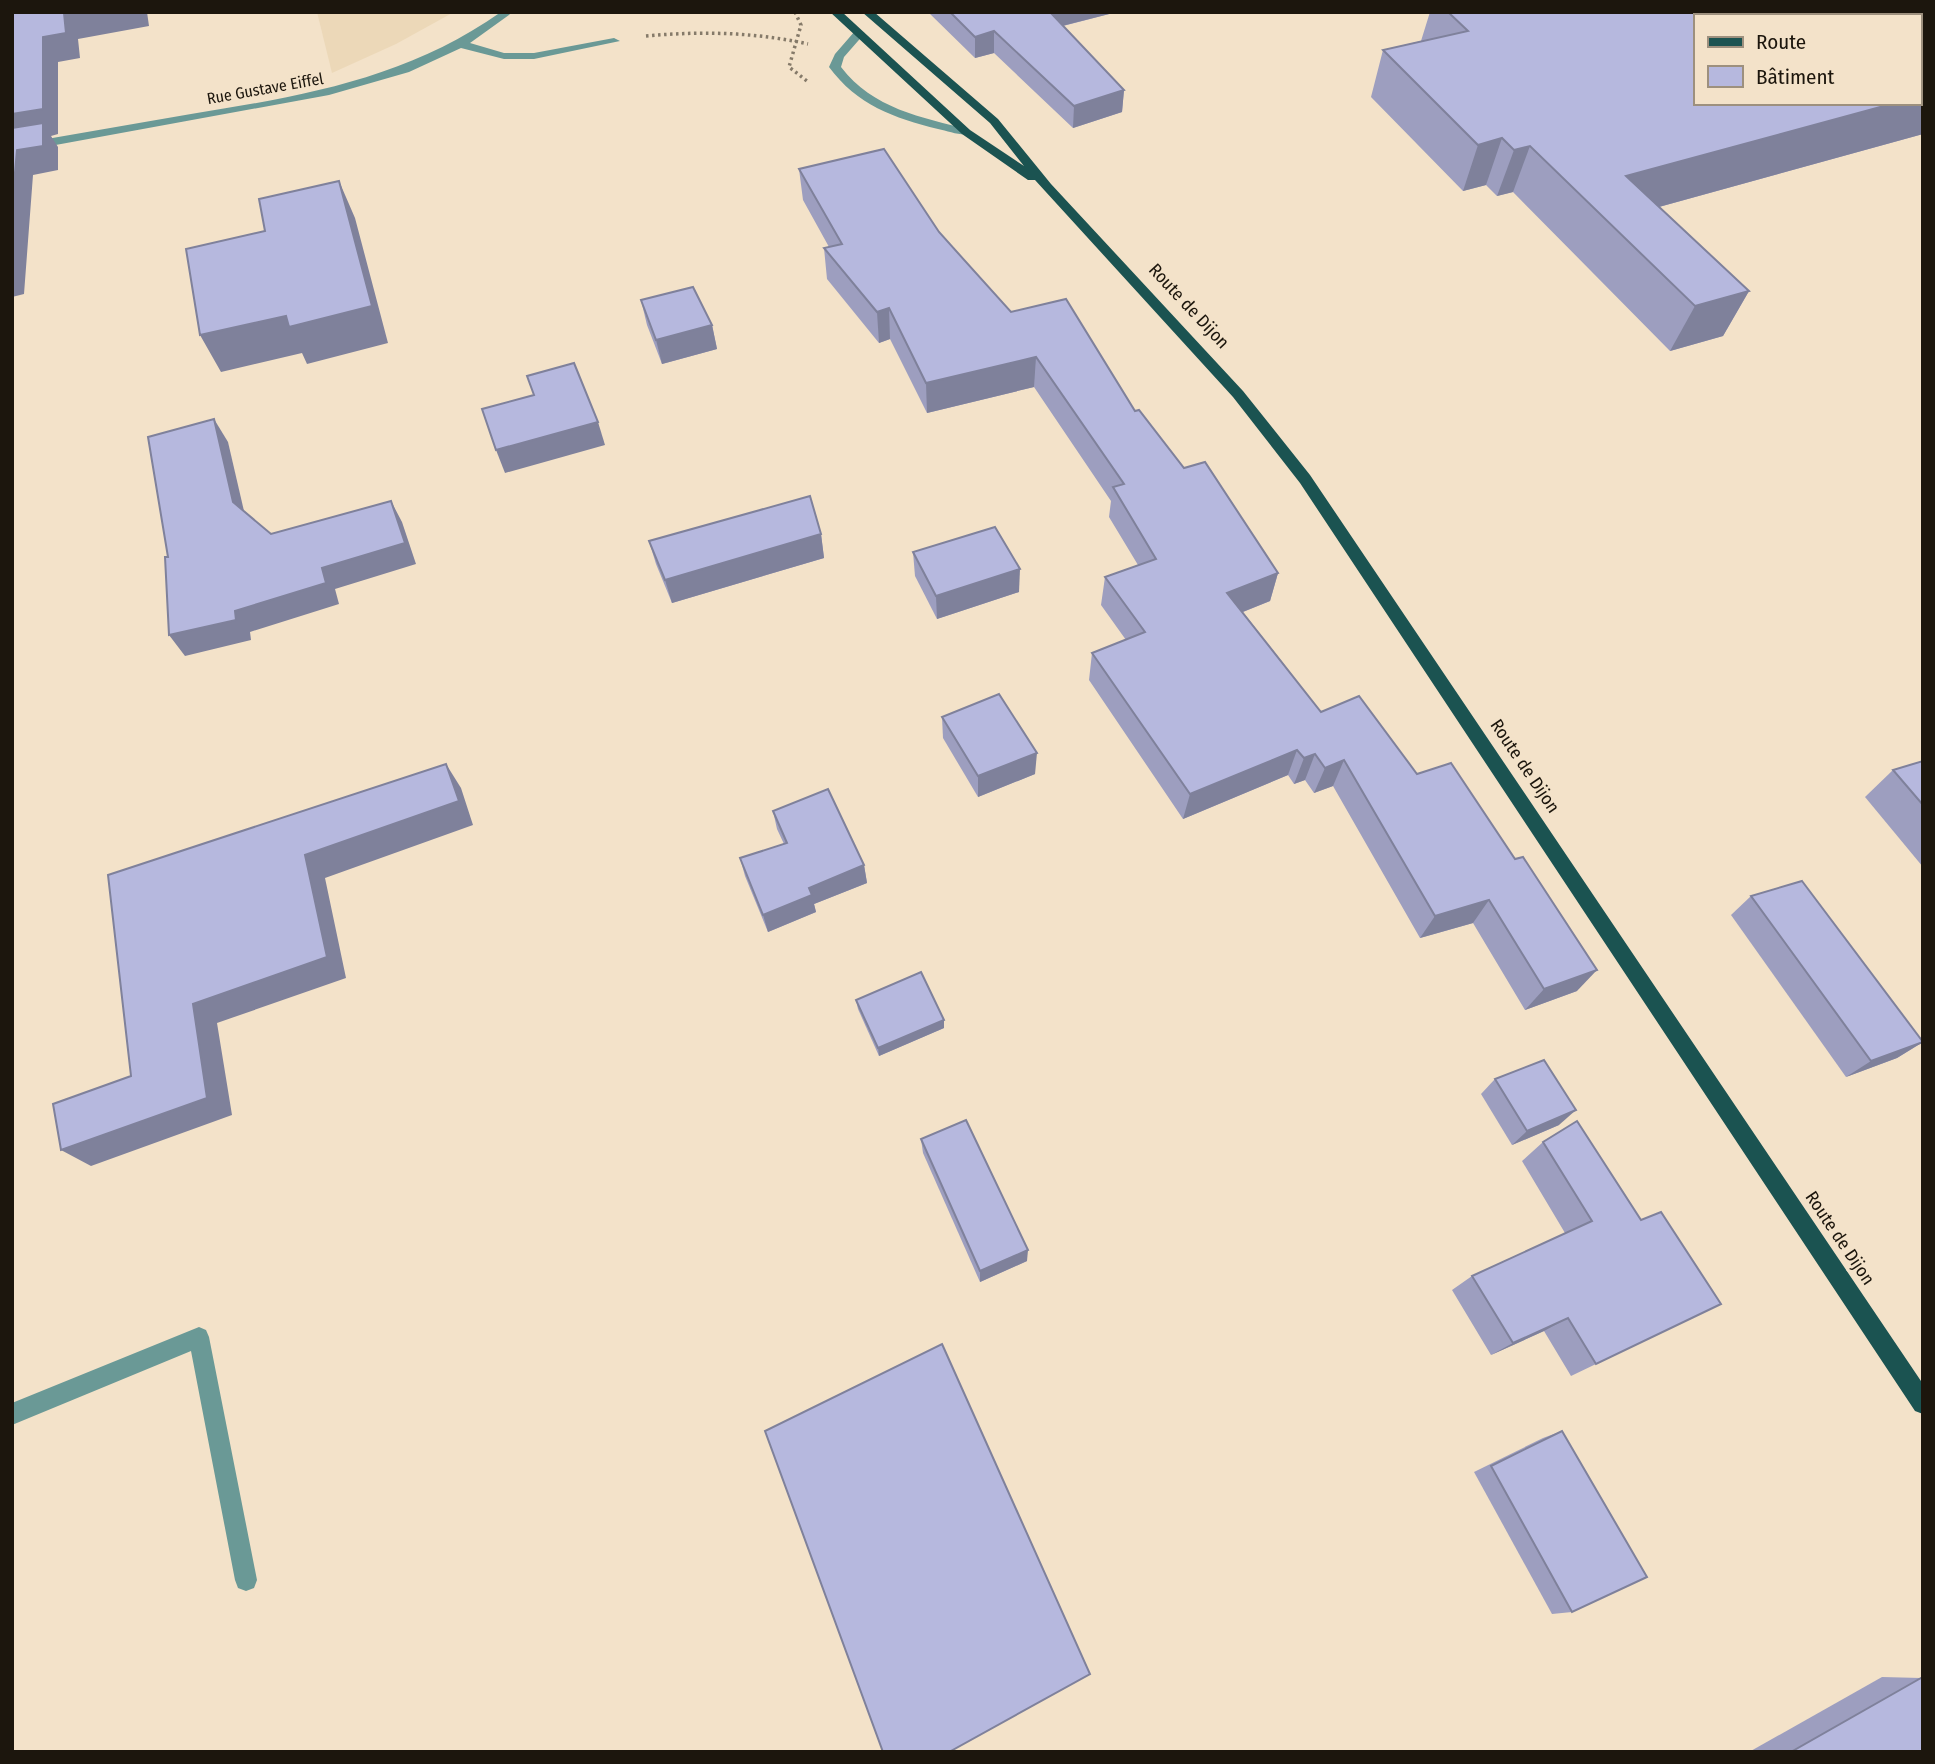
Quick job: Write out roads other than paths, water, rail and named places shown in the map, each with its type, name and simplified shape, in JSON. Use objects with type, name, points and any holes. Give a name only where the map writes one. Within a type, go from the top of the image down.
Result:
[{"type":"main road","name":"Route de Dijon","points":[[835,12],[966,132],[1047,187]]},
{"type":"main road","name":"Route de Dijon","points":[[867,12],[994,121],[1047,187],[1238,394],[1305,478],[1923,1403]]},
{"type":"street","name":"Rue Gustave Eiffel","points":[[12,149],[342,90],[424,63],[461,44],[508,12]]},
{"type":"street","points":[[859,33],[839,56],[835,67],[862,97],[880,108],[966,132]]},
{"type":"street","points":[[461,44],[504,56],[534,56],[614,40]]},
{"type":"street","points":[[12,1414],[199,1337],[246,1580]]}]
